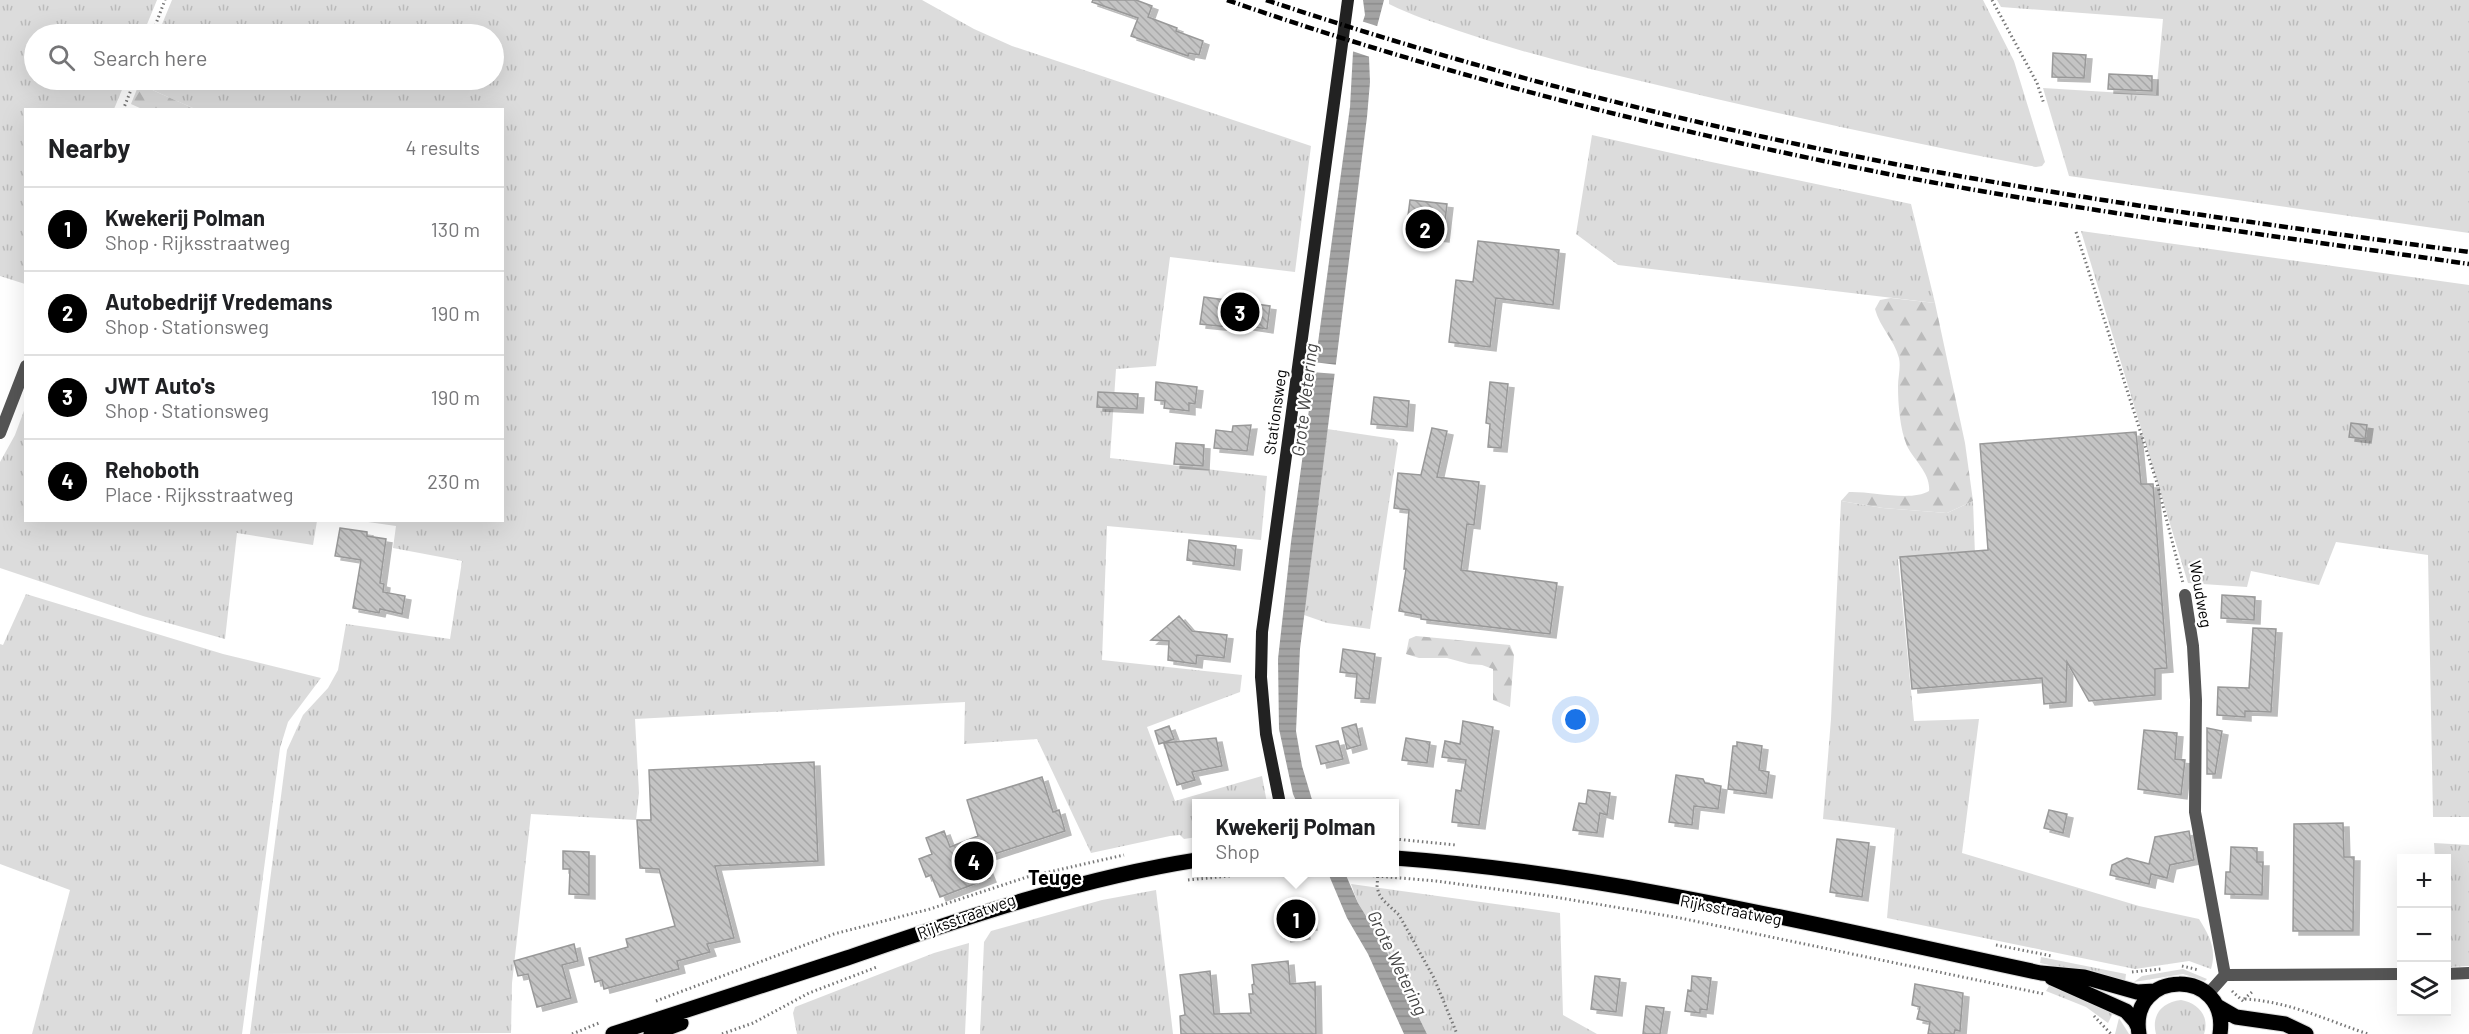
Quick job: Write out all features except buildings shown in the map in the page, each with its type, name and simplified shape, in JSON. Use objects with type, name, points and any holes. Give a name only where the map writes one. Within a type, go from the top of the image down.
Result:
[{"type":"main road","name":"Rijksstraatweg","points":[[1399,858],[1440,861],[1683,897],[2041,973],[2084,977],[2137,992],[2155,991],[2168,985],[2182,983],[2196,987],[2212,1000]]},
{"type":"main road","name":"Rijksstraatweg","points":[[613,1034],[746,992],[972,915],[1136,870],[1192,861]]},
{"type":"main road","name":"Rijksstraatweg","points":[[2041,973],[2126,1011],[2135,1021],[2138,1031]]},
{"type":"main road","points":[[2138,1031],[2140,1011],[2155,991]]},
{"type":"main road","name":"Rijksstraatweg","points":[[651,1034],[693,1018],[746,992]]},
{"type":"main road","points":[[2212,1000],[2221,1023],[2220,1034]]},
{"type":"main road","points":[[2212,1000],[2236,1017],[2285,1024],[2306,1034]]},
{"type":"street","name":"Stationsweg","points":[[1279,799],[1266,734],[1262,632],[1348,0]]},
{"type":"street","points":[[0,433],[24,371]]},
{"type":"street","name":"Woudweg","points":[[2185,595],[2193,646],[2196,700],[2195,812],[2225,975]]},
{"type":"street","points":[[2451,974],[2469,973]]},
{"type":"street","points":[[2212,1000],[2225,975],[2397,974]]},
{"type":"path","points":[[156,24],[165,0]]},
{"type":"path","points":[[1992,0],[2037,83],[2044,104]]},
{"type":"path","points":[[124,108],[131,90]]},
{"type":"path","name":"Woudweg","points":[[2076,232],[2157,483],[2185,595]]},
{"type":"path","points":[[1184,881],[1227,877]]},
{"type":"path","points":[[1377,877],[1379,894],[1399,915],[1417,947],[1434,978],[1457,1034]]},
{"type":"path","name":"Rijksstraatweg","points":[[1399,877],[1555,897],[1680,918],[2045,994]]},
{"type":"path","points":[[722,1034],[753,1023],[809,993],[888,963]]},
{"type":"path","points":[[2244,999],[2304,1009],[2368,1034]]},
{"type":"path","points":[[2089,1012],[2102,1022],[2110,1034]]},
{"type":"green space","points":[[0,0],[157,0],[147,24],[24,24],[24,90],[122,90],[114,108],[24,108],[24,284],[0,276]]},
{"type":"green space","points":[[172,0],[922,0],[974,29],[1012,46],[1311,146],[1295,272],[1170,257],[1156,366],[1116,369],[1110,458],[1267,476],[1261,540],[1107,526],[1102,660],[1242,675],[1240,692],[1147,727],[1175,801],[1262,776],[1266,799],[1192,799],[1192,838],[1184,839],[1180,835],[1170,836],[1091,853],[1037,739],[964,744],[965,702],[635,719],[639,793],[636,820],[531,814],[512,983],[511,1033],[250,1034],[287,750],[303,715],[328,688],[338,670],[346,624],[450,639],[462,561],[393,548],[396,526],[368,522],[504,522],[504,108],[193,108],[152,90],[504,90],[504,24],[162,24]]},
{"type":"green space","points":[[1389,0],[1983,0],[2014,61],[2045,162],[2042,166],[2036,167],[1939,148],[1794,117],[1600,71],[1456,30],[1397,8],[1389,4]]},
{"type":"green space","points":[[1997,0],[2469,0],[2469,233],[2069,176],[2043,88],[2156,95],[2163,19],[2001,7]]},
{"type":"green space","points":[[137,90],[152,90],[193,108],[140,108],[131,104]]},
{"type":"green space","points":[[1592,135],[1911,204],[1935,303],[1618,265],[1576,234]]},
{"type":"green space","points":[[2081,231],[2469,285],[2469,817],[2433,817],[2428,555],[2336,542],[2319,585],[2251,571],[2247,587],[2188,583]]},
{"type":"green space","points":[[1891,298],[1935,303],[1965,443],[1973,501],[1947,513],[1883,508],[1841,501],[1849,492],[1912,496],[1929,491],[1927,479],[1907,446],[1903,432],[1898,401],[1899,358],[1875,309],[1880,300]]},
{"type":"green space","points":[[24,411],[24,522],[317,522],[313,545],[237,533],[225,639],[143,616],[0,568],[0,462],[15,435]]},
{"type":"green space","points":[[1327,429],[1394,439],[1398,443],[1370,629],[1327,623],[1304,615]]},
{"type":"green space","points":[[1841,501],[1883,508],[1947,513],[1973,501],[1975,555],[1898,559],[1914,721],[1979,719],[1962,853],[2139,906],[2199,919],[2209,937],[2212,949],[2211,969],[2189,961],[2135,969],[1887,918],[1895,828],[1823,819],[1831,719]]},
{"type":"green space","points":[[26,594],[223,654],[321,678],[288,722],[280,748],[242,1034],[32,1034],[70,890],[0,864],[0,644],[3,645]]},
{"type":"green space","points":[[1416,636],[1510,645],[1514,655],[1510,707],[1493,700],[1493,669],[1447,658],[1419,658],[1406,654],[1409,639]]},
{"type":"green space","points":[[2434,843],[2469,845],[2469,966],[2451,967],[2451,854],[2435,854]]},
{"type":"green space","points":[[1351,884],[1560,913],[1563,1015],[1597,1034],[1427,1034],[1382,942],[1358,903]]},
{"type":"green space","points":[[1156,890],[1173,1034],[980,1034],[984,942],[991,931],[1102,900]]},
{"type":"green space","points":[[969,943],[965,1034],[797,1034],[793,1013],[795,1007],[934,953]]},
{"type":"green space","points":[[2041,957],[2126,974],[2125,982],[2040,963]]},
{"type":"green space","points":[[2183,969],[2207,979],[2205,981],[2183,974],[2134,982],[2142,976]]},
{"type":"green space","points":[[2049,986],[2090,1001],[2113,1013],[2108,1023],[2086,1007],[2046,991]]},
{"type":"green space","points":[[2181,1000],[2193,1004],[2201,1011],[2205,1022],[2204,1034],[2156,1034],[2157,1015],[2168,1003]]},
{"type":"green space","points":[[2119,1018],[2129,1034],[2115,1034]]},
{"type":"shaded area","points":[[1363,0],[1384,0],[1369,57],[1370,82],[1367,117],[1300,649],[1296,731],[1302,766],[1312,799],[1295,799],[1279,729],[1278,659],[1291,542],[1350,107],[1353,52],[1365,15]]},
{"type":"shaded area","points":[[1330,877],[1347,877],[1358,903],[1382,942],[1427,1034],[1404,1034],[1368,954],[1347,918]]},
{"type":"pier","points":[[1361,21],[1380,27],[1370,57],[1352,51]]},
{"type":"pier","points":[[1313,362],[1338,365],[1337,374],[1311,372]]},
{"type":"railway","points":[[1227,0],[1390,53],[1554,99],[1804,157],[2032,200],[2469,264]]},
{"type":"railway","points":[[1266,0],[1431,52],[1598,98],[1852,156],[2003,184],[2136,205],[2469,252]]},
{"type":"place","name":"Autobedrijf Vredemans","points":[[1425,229]]},
{"type":"place","name":"JWT Auto's","points":[[1240,312]]},
{"type":"place","name":"Rehoboth","points":[[974,861]]},
{"type":"place","name":"Kwekerij Polman","points":[[1296,919]]},
{"type":"district","name":"Teuge","points":[[1055,878]]},
{"type":"water label","name":"Grote Wetering","points":[[1305,400]]},
{"type":"water label","name":"Grote Wetering","points":[[1397,963]]}]
